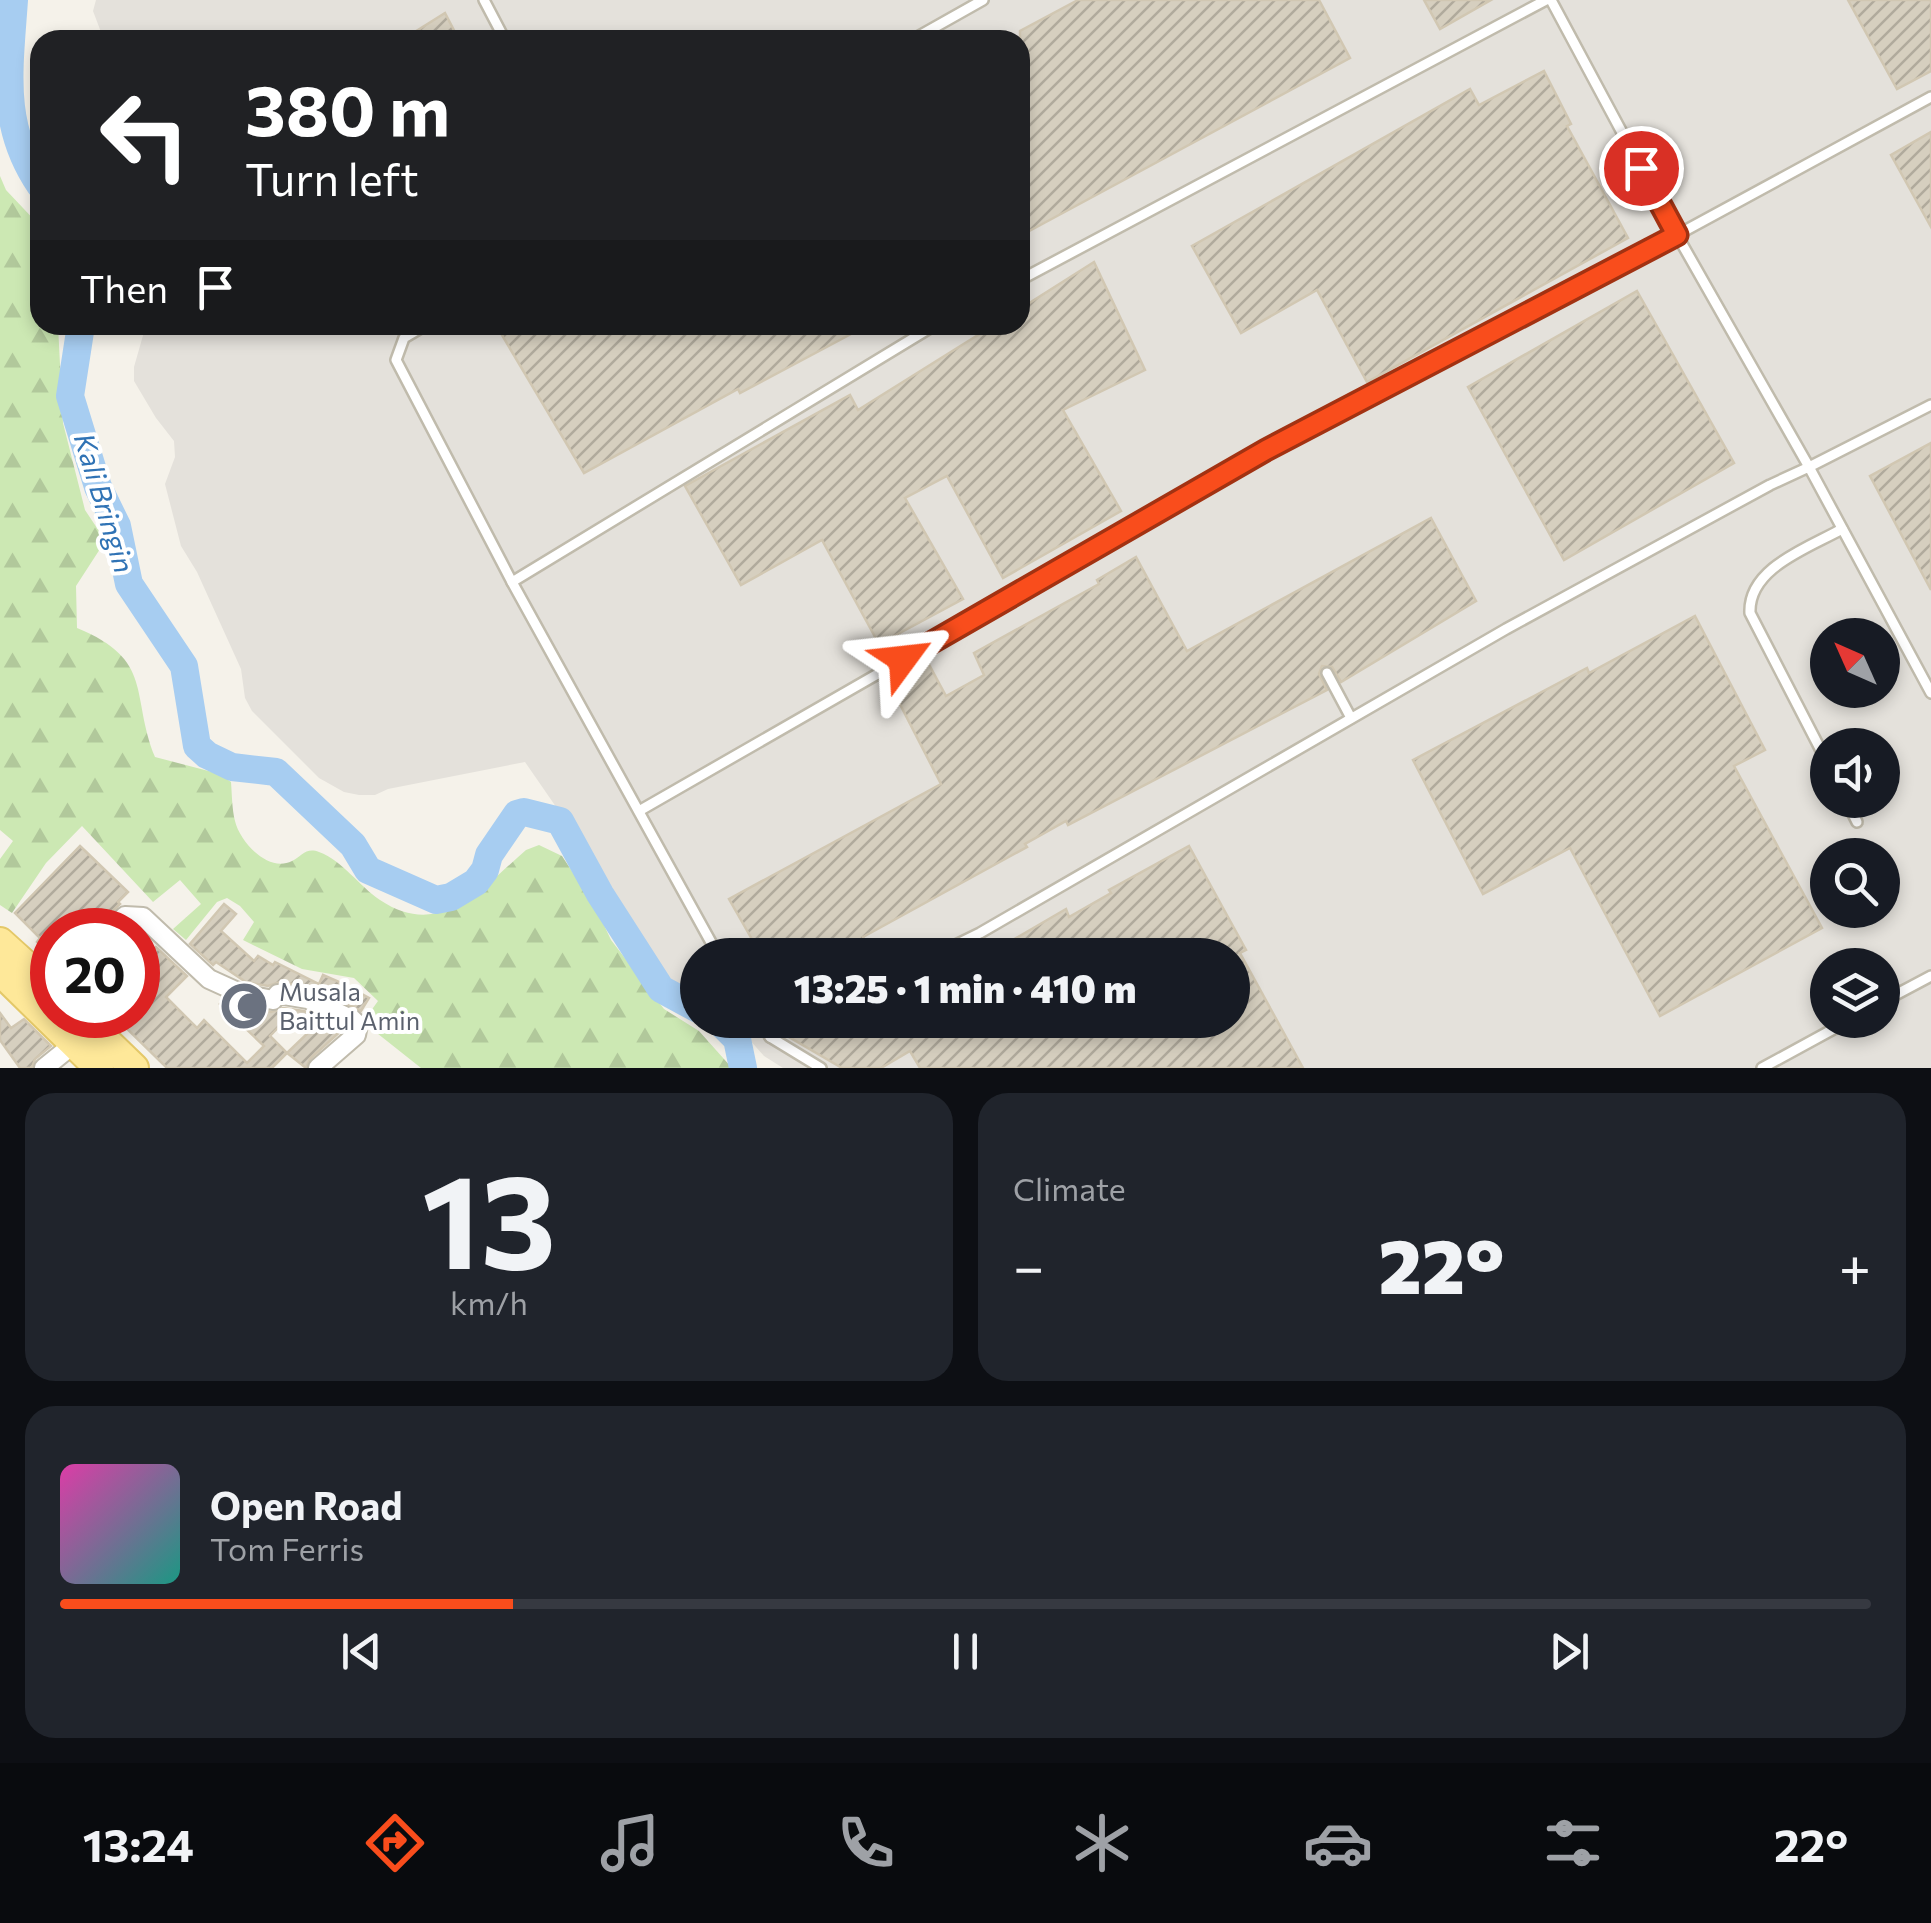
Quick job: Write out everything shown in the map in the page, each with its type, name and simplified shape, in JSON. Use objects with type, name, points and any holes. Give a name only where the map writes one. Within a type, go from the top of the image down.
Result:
[{"type":"main road","points":[[0,942],[30,969]]},
{"type":"main road","points":[[0,971],[99,1068]]},
{"type":"main road","points":[[103,1038],[134,1068]]},
{"type":"street","points":[[160,933],[209,979],[242,994],[273,1000],[278,994],[308,999],[353,1020],[358,1025],[356,1035],[318,1068]]},
{"type":"street","points":[[44,1068],[76,1043]]},
{"type":"lane","points":[[484,0],[500,30]]},
{"type":"lane","points":[[930,30],[983,0]]},
{"type":"lane","points":[[1030,275],[1549,0],[1931,693]]},
{"type":"lane","points":[[639,810],[1266,450],[1931,98]]},
{"type":"lane","points":[[409,335],[404,338],[396,360],[512,582],[707,938]]},
{"type":"lane","points":[[512,582],[919,335]]},
{"type":"lane","points":[[968,938],[1506,629],[1770,484],[1931,404]]},
{"type":"lane","points":[[1810,729],[1750,614],[1749,598],[1756,583],[1770,571],[1842,529]]},
{"type":"lane","points":[[1327,673],[1351,718]]},
{"type":"lane","points":[[1855,818],[1857,822]]},
{"type":"lane","points":[[1900,992],[1931,976]]},
{"type":"lane","points":[[772,1038],[820,1068]]},
{"type":"lane","points":[[1762,1068],[1817,1038]]},
{"type":"shaded area","points":[[96,0],[1931,0],[1931,1068],[783,1068],[764,1056],[748,1038],[1250,1038],[1250,938],[680,938],[680,988],[659,978],[572,830],[525,762],[388,789],[375,795],[359,795],[344,792],[319,778],[252,711],[245,698],[241,669],[181,546],[165,484],[175,457],[174,441],[134,381],[143,335],[1030,335],[1030,30],[100,30],[93,11]]},
{"type":"green space","points":[[0,176],[6,190],[30,215],[30,335],[59,335],[63,423],[85,510],[101,534],[100,549],[76,586],[77,628],[102,640],[129,667],[155,757],[220,774],[231,782],[238,829],[249,846],[265,859],[283,864],[307,851],[319,852],[336,861],[380,900],[402,911],[422,915],[460,904],[526,850],[539,845],[562,856],[596,908],[611,940],[664,1009],[680,1019],[680,1038],[705,1038],[732,1068],[421,1068],[363,1022],[378,1001],[354,978],[302,969],[243,940],[254,922],[227,898],[217,902],[186,940],[173,929],[201,904],[180,880],[153,902],[82,826],[46,863],[12,913],[0,905],[0,859],[13,841],[0,830]]},
{"type":"building","points":[[1078,0],[1319,0],[1350,58],[1030,231],[1030,30],[1022,30]]},
{"type":"building","points":[[1424,0],[1491,0],[1440,29]]},
{"type":"building","points":[[1848,0],[1931,0],[1931,71],[1897,89]]},
{"type":"building","points":[[445,13],[454,30],[418,30]]},
{"type":"building","points":[[1544,71],[1571,124],[1567,126],[1628,238],[1367,382],[1317,290],[1241,333],[1192,246],[1470,89],[1479,105]]},
{"type":"building","points":[[1931,132],[1931,227],[1891,155]]},
{"type":"building","points":[[1094,262],[1145,370],[1063,410],[1121,511],[1003,578],[947,476],[905,498],[963,599],[879,644],[822,540],[741,585],[685,486],[850,395],[858,410],[978,335],[1030,335],[1030,303]]},
{"type":"building","points":[[1637,291],[1734,463],[1564,560],[1468,387]]},
{"type":"building","points":[[502,335],[849,335],[740,393],[738,389],[584,473]]},
{"type":"building","points":[[1931,443],[1931,590],[1870,476]]},
{"type":"building","points":[[1431,518],[1476,601],[1341,682],[1332,667],[1322,666],[1319,674],[1327,690],[1068,825],[1066,821],[1025,844],[1027,847],[864,938],[751,938],[729,899],[941,784],[888,681],[926,659],[946,696],[984,675],[974,653],[1099,584],[1097,580],[1136,557],[1187,651]]},
{"type":"building","points":[[1695,616],[1765,750],[1734,766],[1810,906],[1810,928],[1822,928],[1660,1016],[1570,848],[1483,894],[1413,760],[1587,668],[1589,673]]},
{"type":"building","points":[[80,846],[128,892],[116,908],[30,908],[30,928],[15,913]]},
{"type":"building","points":[[1189,846],[1239,938],[1016,938],[1066,909],[1069,917],[1111,893],[1109,890]]},
{"type":"building","points":[[224,904],[236,914],[221,931],[254,961],[258,956],[273,965],[275,962],[319,984],[323,975],[344,984],[369,998],[361,1011],[311,987],[246,982],[216,962],[213,965],[190,944]]},
{"type":"building","points":[[160,951],[187,976],[166,997],[197,1028],[204,1020],[247,1063],[264,1046],[220,1004],[224,1000],[271,1012],[283,1008],[304,1011],[343,1029],[310,1059],[306,1068],[287,1053],[272,1068],[167,1068],[136,1038],[160,1038]],"holes":[[[292,1013],[310,1031],[287,1053],[270,1036]]]},
{"type":"building","points":[[1250,971],[1303,1068],[920,1068],[910,1051],[881,1068],[842,1068],[791,1038],[1250,1038]]},
{"type":"building","points":[[0,1013],[11,1028],[24,1019],[30,1025],[30,1038],[43,1038],[51,1046],[35,1059],[32,1068],[20,1068],[0,1040]]},
{"type":"waterway","points":[[14,0],[10,97],[18,141],[30,168]]},
{"type":"waterway","name":"Kali Bringin","points":[[79,335],[70,396],[98,487],[117,526],[129,584],[184,666],[197,746],[232,767],[276,772],[353,845],[368,870],[436,900],[451,897],[476,882],[517,814],[524,812],[560,821],[600,894],[661,989],[680,999]]},
{"type":"waterway","name":"Kali Bringin","points":[[736,1038],[743,1068]]},
{"type":"place","name":"Musala Baittul Amin","points":[[244,1006]]},
{"type":"route","points":[[903,659],[1266,450],[1677,235],[1641,168]]}]
